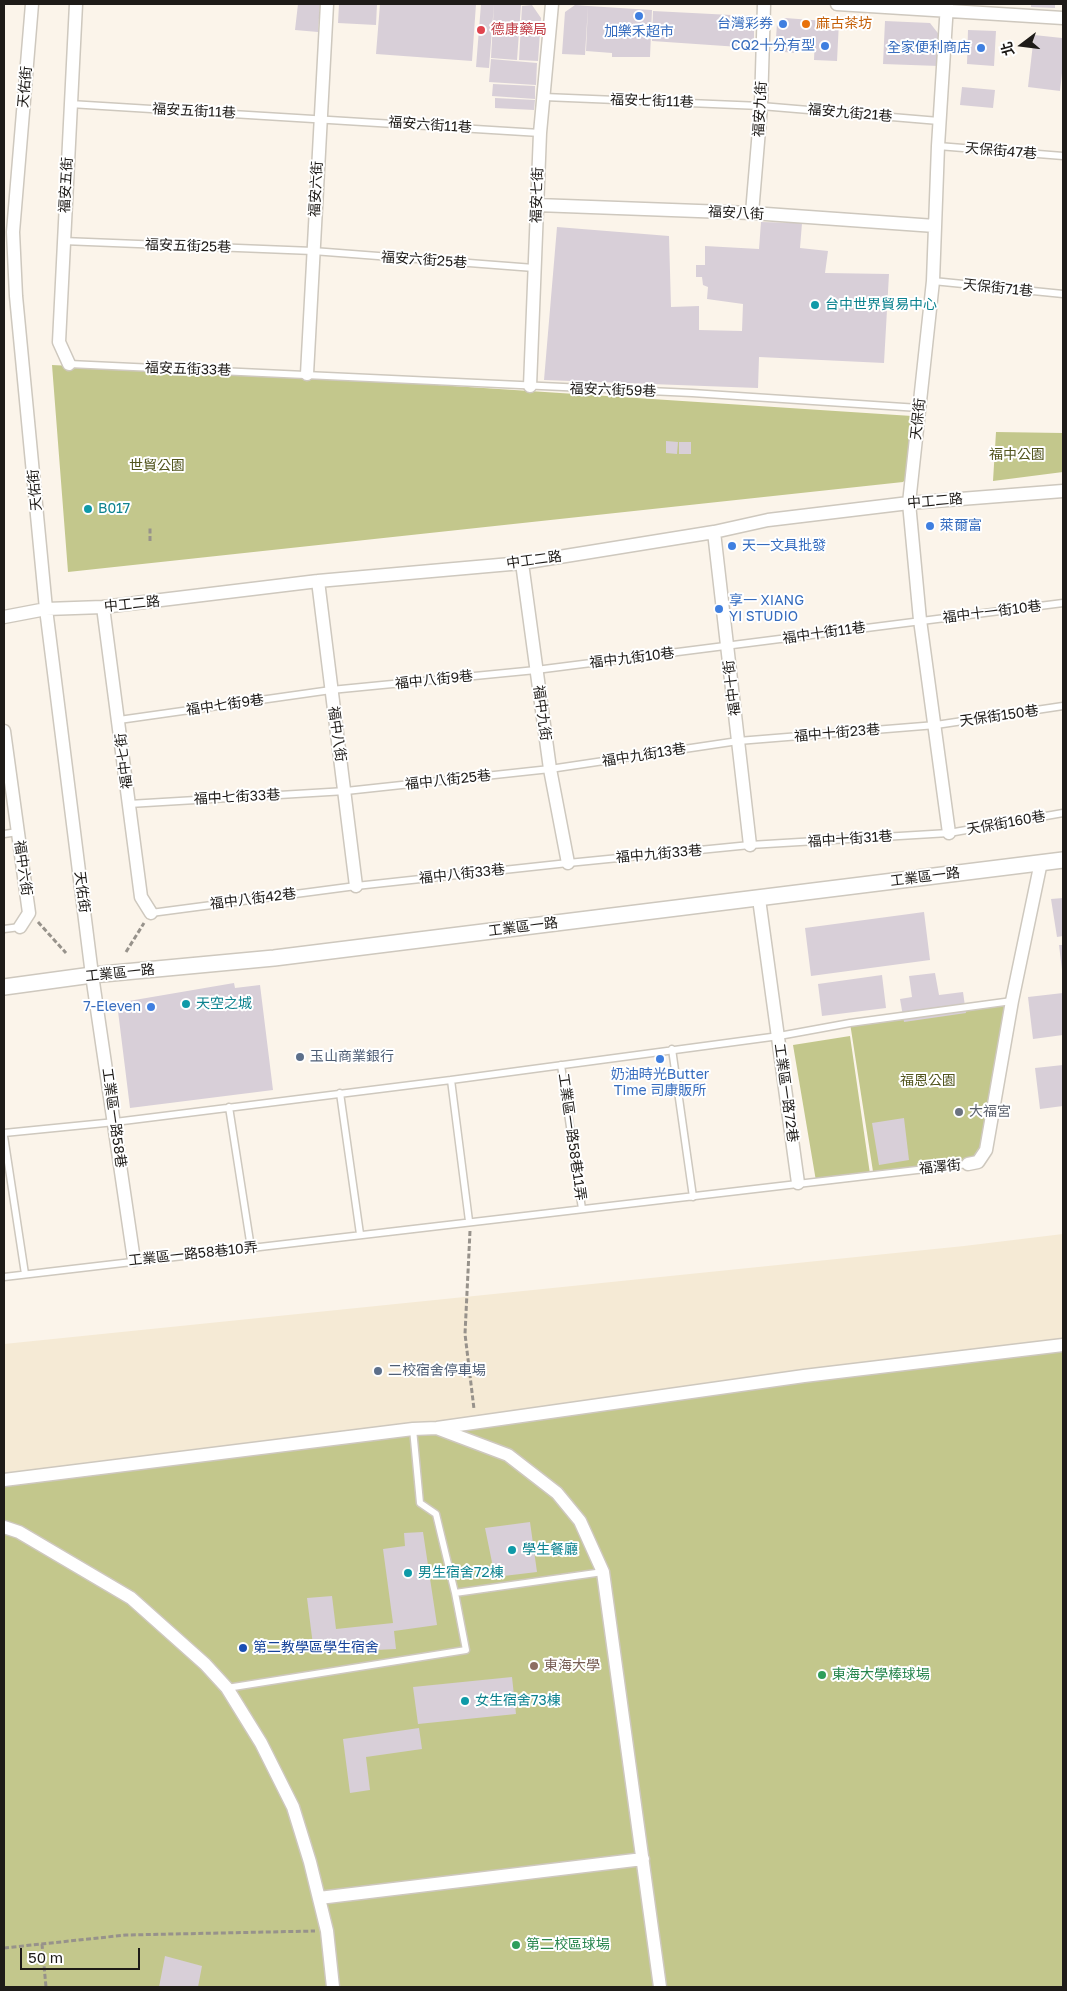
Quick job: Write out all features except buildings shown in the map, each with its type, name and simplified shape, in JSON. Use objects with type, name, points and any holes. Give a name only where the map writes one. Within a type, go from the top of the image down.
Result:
[{"type":"street","name":"天佑街","points":[[32,4],[13,232],[16,296],[46,609],[92,975]]},
{"type":"street","name":"福安五街","points":[[69,364],[59,342],[69,104],[76,4]]},
{"type":"street","name":"福安六街","points":[[307,374],[320,118],[328,4]]},
{"type":"street","name":"福安七街","points":[[530,386],[540,133],[552,4]]},
{"type":"street","name":"福安九街","points":[[752,213],[761,106],[764,4]]},
{"type":"street","points":[[837,4],[947,7],[1063,18]]},
{"type":"street","name":"天保街","points":[[947,7],[939,121],[933,281],[908,503],[920,620],[936,725],[949,833]]},
{"type":"street","name":"福安八街","points":[[537,205],[752,213],[935,226]]},
{"type":"street","name":"中工二路","points":[[4,617],[46,609],[103,607],[318,581],[522,563],[714,532],[768,520],[908,503],[1063,491]]},
{"type":"street","name":"福中十街","points":[[714,532],[750,845]]},
{"type":"street","name":"福中九街","points":[[522,563],[550,769],[568,862]]},
{"type":"street","name":"福中八街","points":[[318,581],[331,690],[346,790],[356,886]]},
{"type":"street","name":"福中七街","points":[[103,607],[140,897],[151,913]]},
{"type":"street","name":"福中六街","points":[[4,731],[29,913],[20,927]]},
{"type":"street","name":"工業區一路","points":[[4,987],[92,975],[284,956],[759,899],[1063,860]]},
{"type":"street","points":[[1012,1001],[1041,862]]},
{"type":"street","name":"工業區一路72巷","points":[[759,899],[798,1182]]},
{"type":"street","name":"工業區一路58巷","points":[[92,975],[134,1260]]},
{"type":"street","name":"福澤街","points":[[968,1164],[978,1162],[986,1150],[1012,1001]]},
{"type":"street","points":[[4,1480],[413,1429],[437,1428],[804,1376],[1063,1345]]},
{"type":"street","points":[[437,1428],[508,1455],[557,1493],[580,1521],[603,1572],[660,1987]]},
{"type":"street","points":[[4,1527],[27,1537],[131,1598],[205,1664],[227,1688],[261,1743],[293,1807],[319,1898],[326,1931],[333,1987]]},
{"type":"street","points":[[319,1898],[643,1859]]},
{"type":"lane","name":"福安七街11巷","points":[[544,97],[761,106]]},
{"type":"lane","name":"福安五街11巷","points":[[69,104],[320,118]]},
{"type":"lane","name":"福安九街21巷","points":[[761,106],[939,121]]},
{"type":"lane","name":"福安六街11巷","points":[[320,118],[540,133]]},
{"type":"lane","name":"天保街47巷","points":[[938,146],[1063,156]]},
{"type":"lane","name":"福安五街25巷","points":[[63,242],[313,251]]},
{"type":"lane","name":"福安六街25巷","points":[[313,251],[534,268]]},
{"type":"lane","name":"天保街71巷","points":[[933,281],[1063,294]]},
{"type":"lane","name":"福安五街33巷","points":[[69,364],[307,374]]},
{"type":"lane","name":"福安六街59巷","points":[[307,374],[692,393],[919,408]]},
{"type":"lane","name":"福中十一街10巷","points":[[920,620],[1063,603]]},
{"type":"lane","name":"福中十街11巷","points":[[727,646],[920,620]]},
{"type":"lane","name":"福中九街10巷","points":[[536,670],[727,646]]},
{"type":"lane","name":"福中八街9巷","points":[[331,690],[536,670]]},
{"type":"lane","name":"福中七街9巷","points":[[118,720],[331,690]]},
{"type":"lane","name":"天保街150巷","points":[[936,725],[1063,706]]},
{"type":"lane","name":"福中十街23巷","points":[[738,741],[936,725]]},
{"type":"lane","name":"福中九街13巷","points":[[550,769],[738,741]]},
{"type":"lane","name":"福中八街25巷","points":[[346,790],[550,769]]},
{"type":"lane","name":"福中七街33巷","points":[[129,804],[346,790]]},
{"type":"lane","name":"天保街160巷","points":[[949,833],[1063,813]]},
{"type":"lane","points":[[4,834],[18,832]]},
{"type":"lane","name":"福中十街31巷","points":[[750,845],[949,833]]},
{"type":"lane","name":"福中九街33巷","points":[[568,862],[750,845]]},
{"type":"lane","name":"福中八街33巷","points":[[356,886],[568,862]]},
{"type":"lane","name":"福中八街42巷","points":[[151,913],[356,886]]},
{"type":"lane","name":"福中六街","points":[[4,929],[20,927]]},
{"type":"lane","points":[[778,1036],[850,1023],[1012,1001]]},
{"type":"lane","name":"工業區一路58巷11弄","points":[[340,1093],[778,1036]]},
{"type":"lane","points":[[672,1049],[693,1197],[798,1182]]},
{"type":"lane","name":"工業區一路58巷11弄","points":[[561,1065],[582,1209]]},
{"type":"lane","points":[[451,1080],[469,1221]]},
{"type":"lane","points":[[25,1274],[4,1134],[115,1122],[340,1093],[360,1234]]},
{"type":"lane","points":[[229,1107],[251,1248]]},
{"type":"lane","name":"福澤街","points":[[798,1182],[968,1164]]},
{"type":"lane","name":"工業區一路58巷11弄","points":[[360,1234],[693,1197]]},
{"type":"lane","name":"工業區一路58巷10弄","points":[[4,1277],[360,1234]]},
{"type":"lane","points":[[227,1688],[466,1650],[455,1593],[436,1514],[420,1503],[413,1429]]},
{"type":"lane","points":[[455,1593],[603,1572]]},
{"type":"path","points":[[150,528],[150,541]]},
{"type":"path","points":[[29,913],[66,953]]},
{"type":"path","points":[[126,952],[151,913]]},
{"type":"path","points":[[469,1221],[471,1242],[465,1334],[474,1422]]},
{"type":"path","points":[[4,1948],[126,1934],[326,1931]]},
{"type":"path","points":[[42,1944],[46,1987]]},
{"type":"shaded area","name":"東海大學","points":[[1063,1234],[1063,1987],[4,1987],[4,1344],[964,1246]]},
{"type":"green space","name":"世貿公園","points":[[52,365],[361,380],[912,416],[918,422],[913,472],[903,482],[68,572]]},
{"type":"green space","name":"福中公園","points":[[996,432],[1063,433],[1063,472],[993,481]]},
{"type":"green space","name":"福恩公園","points":[[1012,1001],[978,1162],[874,1178],[850,1023]]},
{"type":"green space","points":[[850,1036],[870,1174],[816,1181],[793,1045]]},
{"type":"green space","name":"東海大學","points":[[1063,1345],[1063,1987],[4,1987],[4,1481]]},
{"type":"place","name":"加樂禾超市","points":[[639,16]]},
{"type":"place","name":"台灣彩券","points":[[783,24]]},
{"type":"place","name":"麻古茶坊","points":[[806,24]]},
{"type":"place","name":"德康藥局","points":[[481,30]]},
{"type":"place","name":"CQ2十分有型","points":[[825,46]]},
{"type":"place","name":"全家便利商店","points":[[981,48]]},
{"type":"place","name":"台中世界貿易中心","points":[[815,305]]},
{"type":"place","name":"B017","points":[[88,509]]},
{"type":"place","name":"萊爾富","points":[[930,526]]},
{"type":"place","name":"天一文具批發","points":[[732,546]]},
{"type":"place","name":"享一 XIANG YI STUDIO","points":[[719,609]]},
{"type":"place","name":"天空之城","points":[[186,1004]]},
{"type":"place","name":"7-Eleven","points":[[151,1007]]},
{"type":"place","name":"玉山商業銀行","points":[[300,1057]]},
{"type":"place","name":"奶油時光Butter Time 司康販所","points":[[660,1059]]},
{"type":"place","name":"大福宮","points":[[959,1112]]},
{"type":"place","name":"二校宿舍停車場","points":[[378,1371]]},
{"type":"place","name":"學生餐廳","points":[[512,1550]]},
{"type":"place","name":"男生宿舍72棟","points":[[408,1573]]},
{"type":"place","name":"第二教學區學生宿舍","points":[[243,1648]]},
{"type":"place","name":"東海大學","points":[[534,1666]]},
{"type":"place","name":"東海大學棒球場","points":[[822,1675]]},
{"type":"place","name":"女生宿舍73棟","points":[[465,1701]]},
{"type":"place","name":"第二校區球場","points":[[516,1945]]}]
